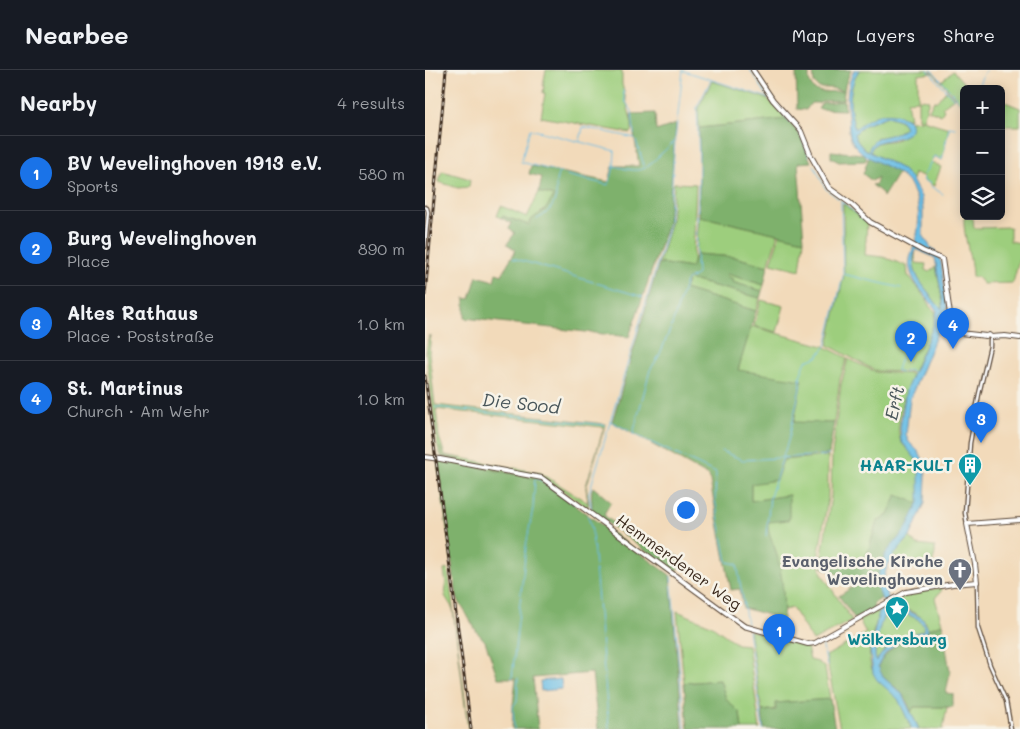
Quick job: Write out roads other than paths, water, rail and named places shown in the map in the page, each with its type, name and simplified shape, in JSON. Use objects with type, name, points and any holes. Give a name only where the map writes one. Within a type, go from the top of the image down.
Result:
[{"type":"main road","points":[[753,70],[774,102],[801,131],[811,156],[829,188],[850,203],[870,222],[943,260],[951,316],[962,334],[989,335],[991,339],[1006,336],[1020,338]]},
{"type":"main road","name":"Hemmerdener Weg","points":[[425,458],[440,459],[542,478],[746,627],[810,644],[892,599],[919,589],[977,582]]},
{"type":"main road","points":[[977,582],[967,524],[1020,520]]},
{"type":"street","points":[[425,247],[426,207]]},
{"type":"street","points":[[967,524],[965,513],[969,448],[991,339]]},
{"type":"street","points":[[977,582],[978,629],[1005,700],[1011,729]]},
{"type":"water","points":[[854,70],[859,70],[855,77],[850,99],[855,129],[878,115],[888,113],[901,116],[911,123],[912,128],[909,132],[899,138],[877,143],[870,152],[902,169],[912,180],[921,197],[923,236],[932,249],[935,250],[941,262],[948,313],[938,331],[910,399],[906,435],[909,442],[923,459],[926,476],[925,503],[910,537],[896,552],[887,567],[883,581],[889,599],[883,602],[877,587],[879,571],[886,553],[906,529],[919,502],[918,462],[901,441],[900,427],[906,390],[932,329],[937,311],[918,286],[910,269],[910,259],[919,220],[916,198],[911,186],[895,171],[866,156],[852,141],[849,128],[847,97],[848,86]],"holes":[[[887,116],[900,120],[905,128],[900,132],[879,138],[871,145],[868,151],[863,148],[854,134],[865,125]],[[916,249],[935,258],[943,302],[942,309],[921,283],[916,273],[914,267]]]},
{"type":"water","points":[[891,602],[922,618],[928,628],[924,634],[904,640],[892,647],[878,666],[883,677],[902,694],[919,729],[912,729],[898,699],[877,680],[873,673],[870,650],[879,612],[882,607]],"holes":[[[888,606],[918,619],[925,627],[923,631],[898,638],[890,644],[876,661],[876,641]]]},
{"type":"water","points":[[561,679],[562,689],[541,691],[540,681]]},
{"type":"waterway","points":[[591,508],[589,493],[669,224],[675,141],[683,70]]},
{"type":"waterway","points":[[750,70],[766,94]]},
{"type":"waterway","points":[[928,70],[954,99]]},
{"type":"waterway","points":[[932,70],[953,94]]},
{"type":"waterway","points":[[982,76],[986,70]]},
{"type":"waterway","points":[[684,71],[769,98]]},
{"type":"waterway","points":[[979,85],[982,77]]},
{"type":"waterway","points":[[633,434],[650,370],[659,356],[672,325],[686,281],[697,274],[699,165],[697,107],[711,80]]},
{"type":"waterway","points":[[623,90],[625,101],[632,111],[634,135]]},
{"type":"waterway","points":[[767,95],[791,123]]},
{"type":"waterway","points":[[954,95],[960,102]]},
{"type":"waterway","points":[[580,141],[583,127],[635,138],[645,168]]},
{"type":"waterway","points":[[949,127],[955,128]]},
{"type":"waterway","points":[[796,128],[800,133],[809,156]]},
{"type":"waterway","points":[[943,194],[930,186],[930,183],[924,181],[923,176],[934,156],[942,160],[949,128]]},
{"type":"waterway","points":[[559,172],[521,162],[530,129],[615,151],[614,166]]},
{"type":"waterway","points":[[647,167],[674,142]]},
{"type":"waterway","points":[[814,165],[826,189],[839,199]]},
{"type":"waterway","points":[[537,219],[547,213],[556,199],[556,181],[559,172],[609,185],[614,166],[634,170],[645,168]]},
{"type":"waterway","points":[[841,200],[843,274],[901,288]]},
{"type":"waterway","points":[[842,201],[866,222]]},
{"type":"waterway","points":[[513,258],[643,297]]},
{"type":"waterway","points":[[826,346],[843,276]]},
{"type":"waterway","points":[[913,372],[897,370],[907,340],[921,343]]},
{"type":"waterway","points":[[766,536],[770,497],[789,438],[801,384],[800,376],[806,361],[817,357],[825,347]]},
{"type":"waterway","name":"Die Sood","points":[[435,407],[605,425]]},
{"type":"waterway","points":[[610,421],[631,432]]},
{"type":"waterway","points":[[633,434],[716,473],[715,500],[727,562],[737,564],[747,624]]},
{"type":"waterway","points":[[721,451],[743,460],[829,455]]},
{"type":"waterway","points":[[512,678],[535,478],[575,504]]},
{"type":"waterway","points":[[588,515],[592,531],[609,729]]},
{"type":"waterway","points":[[671,576],[685,729]]},
{"type":"waterway","points":[[748,630],[763,729]]},
{"type":"waterway","points":[[822,643],[827,666]]},
{"type":"waterway","points":[[514,729],[513,706],[517,701],[518,678]]},
{"type":"railway","points":[[425,295],[446,70]]},
{"type":"railway","points":[[425,376],[471,729]]},
{"type":"place","name":"St. Martinus","points":[[953,349]]},
{"type":"place","name":"Burg Wevelinghoven","points":[[911,362]]},
{"type":"place","name":"Altes Rathaus","points":[[981,443]]},
{"type":"place","name":"HAAR-KULT","points":[[970,486]]},
{"type":"place","name":"Evangelische Kirche Wevelinghoven","points":[[960,591]]},
{"type":"place","name":"Wölkersburg","points":[[897,629]]},
{"type":"place","name":"BV Wevelinghoven 1913 e.V.","points":[[779,655]]},
{"type":"water label","name":"Erft","points":[[895,403]]}]
